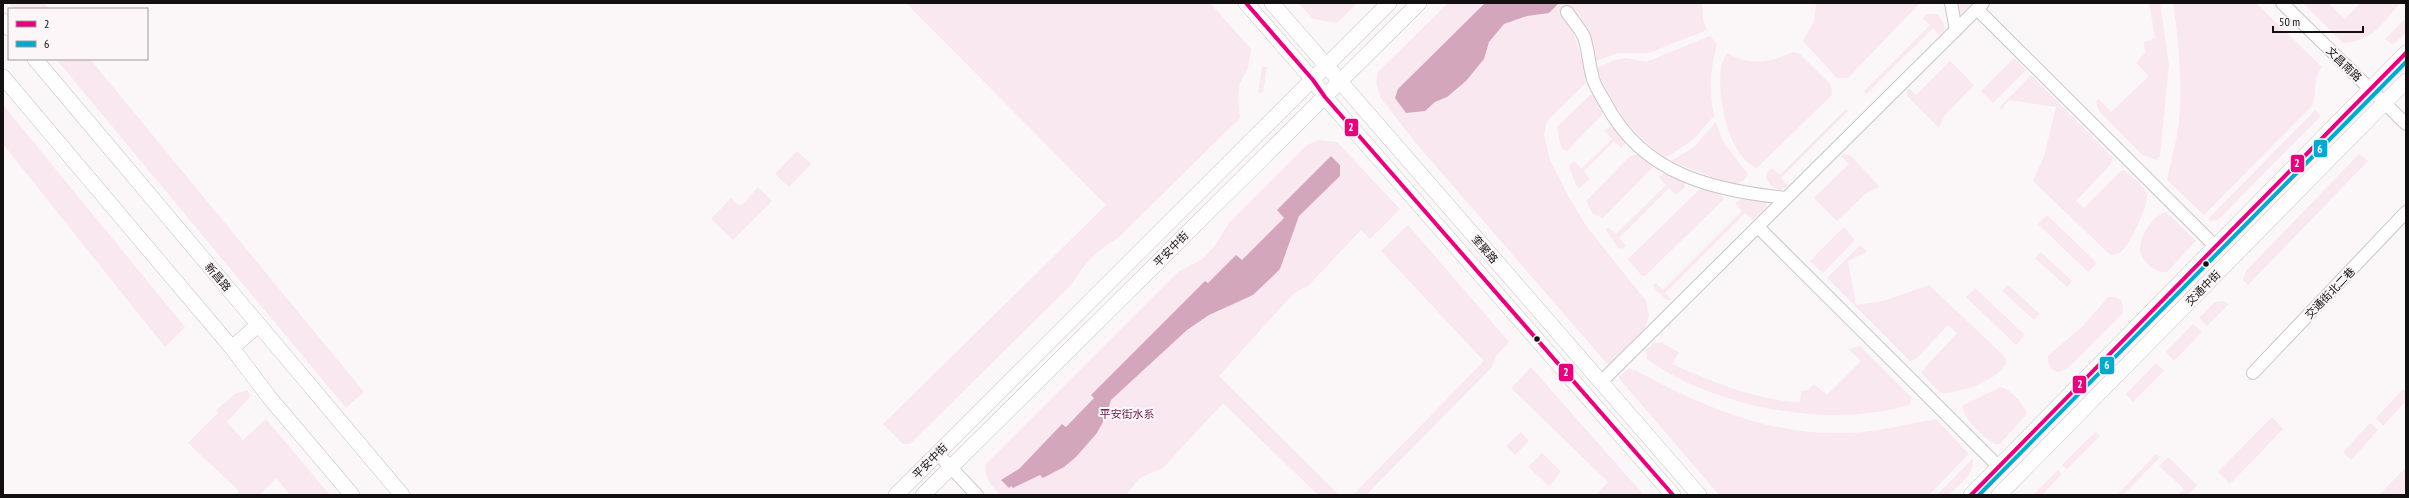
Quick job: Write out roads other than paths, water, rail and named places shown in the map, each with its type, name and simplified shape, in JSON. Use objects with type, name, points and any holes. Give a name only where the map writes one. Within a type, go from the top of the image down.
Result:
[{"type":"main road","name":"奎聚路","points":[[1246,3],[1313,80],[1325,97],[1672,495]]},
{"type":"main road","name":"奎聚路","points":[[1272,3],[1699,495]]},
{"type":"main road","name":"平安中街","points":[[896,495],[1389,3]]},
{"type":"main road","name":"平安中街","points":[[923,495],[1419,3]]},
{"type":"main road","name":"交通中街","points":[[1971,495],[2406,53]]},
{"type":"main road","name":"新昌路","points":[[36,60],[402,495]]},
{"type":"main road","points":[[3,77],[232,348],[269,397],[352,495]]},
{"type":"main road","name":"交通中街","points":[[1999,495],[2406,81]]},
{"type":"main road","points":[[232,348],[258,325]]},
{"type":"street","points":[[1951,3],[1956,30]]},
{"type":"street","name":"文昌南路","points":[[2282,3],[2406,124]]},
{"type":"street","points":[[1601,382],[1980,6],[2216,247]]},
{"type":"street","points":[[1567,12],[1584,37],[1594,82],[1611,114],[1633,143],[1662,165],[1697,181],[1738,193],[1786,198]]},
{"type":"street","name":"交通街北二巷","points":[[2253,373],[2406,212]]},
{"type":"street","points":[[1758,227],[1999,467]]},
{"type":"street","points":[[938,454],[977,495]]},
{"type":"park label","name":"平安街水系","points":[[1127,414]]}]
